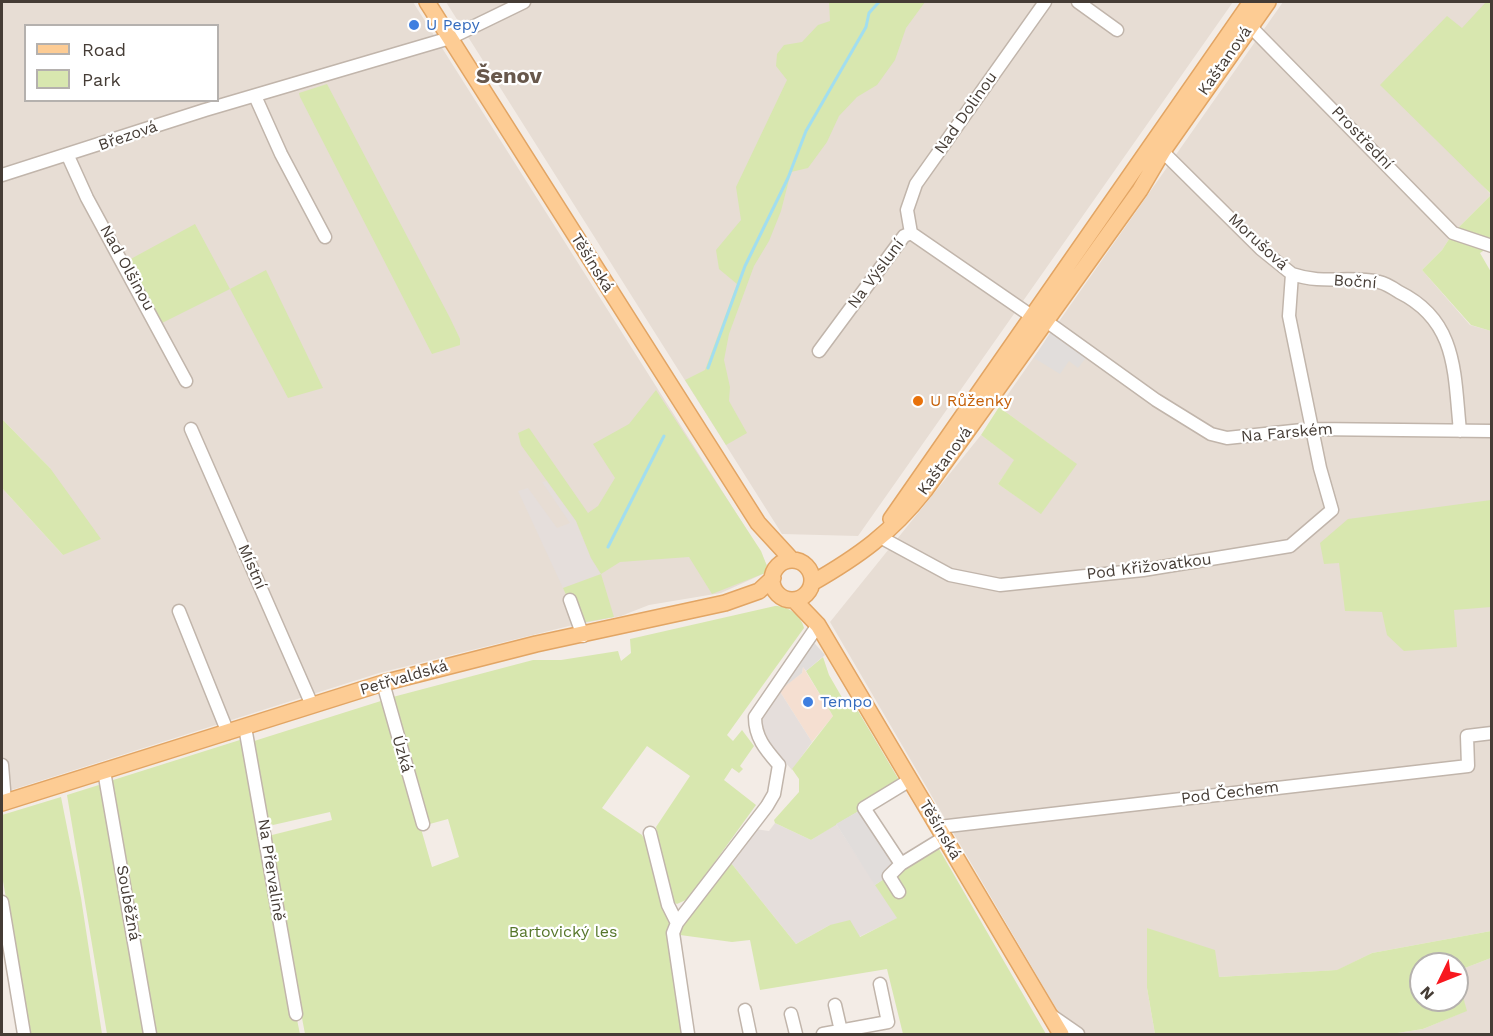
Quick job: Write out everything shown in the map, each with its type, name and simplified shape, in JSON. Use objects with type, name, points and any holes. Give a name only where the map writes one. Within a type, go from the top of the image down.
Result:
[{"type":"main road","name":"Těšínská","points":[[427,2],[758,523],[799,563]]},
{"type":"main road","name":"Kaštanová","points":[[1246,21],[1251,2]]},
{"type":"main road","name":"Kaštanová","points":[[810,588],[870,548],[908,511],[925,490],[1039,319],[1140,190],[1158,147],[1246,21],[1268,2]]},
{"type":"main road","name":"Těšínská","points":[[758,523],[775,573]]},
{"type":"main road","points":[[799,563],[811,573],[810,588],[788,598],[775,589],[775,573],[799,563],[844,564]]},
{"type":"main road","name":"Petřvaldská","points":[[3,802],[383,683],[536,644],[583,636],[725,603],[759,591],[775,573]]},
{"type":"main road","name":"Těšínská","points":[[810,588],[818,625]]},
{"type":"main road","name":"Těšínská","points":[[788,598],[818,625],[1061,1035]]},
{"type":"main road","name":"Petřvaldská","points":[[725,603],[788,598]]},
{"type":"street","name":"Březová","points":[[2,176],[255,96],[450,38],[524,2]]},
{"type":"street","name":"Nad Dolinou","points":[[911,233],[906,210],[916,184],[1045,2]]},
{"type":"street","points":[[1078,2],[1117,30]]},
{"type":"street","name":"Prostřední","points":[[1246,21],[1453,233],[1491,246]]},
{"type":"street","points":[[255,96],[325,237]]},
{"type":"street","name":"Morušová","points":[[1158,147],[1261,249],[1292,274],[1289,316],[1312,429]]},
{"type":"street","name":"Nad Olšinou","points":[[68,156],[87,198],[186,381]]},
{"type":"street","name":"Na Výsluní","points":[[819,351],[904,236],[911,233],[1039,319]]},
{"type":"street","name":"Boční","points":[[1292,274],[1312,281],[1379,282],[1413,298],[1440,326],[1450,347],[1460,430]]},
{"type":"street","name":"Na Farském","points":[[1039,319],[1156,400],[1211,434],[1227,438],[1312,429],[1491,431]]},
{"type":"street","name":"Místní","points":[[191,429],[312,705]]},
{"type":"street","name":"Pod Křižovatkou","points":[[880,537],[950,575],[1000,585],[1143,570],[1290,546],[1332,510],[1312,429]]},
{"type":"street","points":[[570,600],[583,636]]},
{"type":"street","points":[[179,610],[228,733]]},
{"type":"street","points":[[688,1035],[675,949],[674,933],[677,923],[774,794],[779,765],[762,745],[755,729],[755,717],[818,625]]},
{"type":"street","name":"Úzká","points":[[383,683],[423,824]]},
{"type":"street","name":"Na Přervalině","points":[[245,728],[296,1014]]},
{"type":"street","name":"Pod Čechem","points":[[942,832],[1468,766],[1467,736],[1491,733]]},
{"type":"street","points":[[2,765],[3,802]]},
{"type":"street","name":"Souběžná","points":[[104,771],[150,1035]]},
{"type":"street","points":[[901,864],[864,808],[910,780]]},
{"type":"street","points":[[899,892],[889,876],[942,832]]},
{"type":"street","points":[[650,833],[668,905],[677,923]]},
{"type":"street","points":[[2,902],[24,1035]]},
{"type":"street","points":[[823,1035],[888,1022],[880,984]]},
{"type":"street","points":[[835,1005],[841,1031]]},
{"type":"street","points":[[745,1010],[750,1035]]},
{"type":"street","points":[[1047,1012],[1078,1035]]},
{"type":"street","points":[[791,1014],[796,1035]]},
{"type":"shaded area","points":[[2,2],[413,2],[757,546],[767,566],[765,573],[721,593],[649,605],[621,616],[573,625],[379,673],[2,793],[2,488],[63,555],[50,468],[2,419]]},
{"type":"shaded area","points":[[446,2],[1233,2],[858,536],[782,534]]},
{"type":"shaded area","points":[[1283,2],[1491,2],[1475,176],[1491,195],[1453,233],[1442,250],[1422,270],[1470,325],[1491,331],[1491,931],[1372,953],[1338,970],[1219,977],[1147,928],[1147,988],[1155,1034],[1071,1034],[830,622],[981,435],[1015,460],[998,484],[1041,513],[1076,464],[999,407]]},
{"type":"shaded area","points":[[1052,330],[1088,355],[1078,368],[1069,361],[1060,374],[1034,358]]},
{"type":"shaded area","points":[[547,481],[576,521],[591,558],[601,574],[563,588],[518,491],[528,488],[557,528],[570,523],[542,482]]},
{"type":"shaded area","points":[[809,637],[825,655],[806,671],[803,667],[802,673],[784,687],[777,682]]},
{"type":"shaded area","points":[[803,667],[833,716],[812,742],[779,690],[802,673]]},
{"type":"shaded area","points":[[779,690],[812,742],[792,770],[763,737],[760,721]]},
{"type":"shaded area","points":[[864,808],[901,864],[875,885],[836,824]]},
{"type":"shaded area","points":[[775,823],[811,840],[836,824],[898,918],[859,937],[830,925],[796,944],[731,863],[755,829],[769,831]]},
{"type":"shaded area","points":[[1491,958],[1491,1034],[1391,1034],[1423,1029],[1464,1012],[1469,1012],[1469,966]]},
{"type":"green space","points":[[829,2],[925,2],[906,28],[895,60],[877,85],[857,97],[839,116],[827,142],[808,168],[791,172],[781,211],[769,241],[754,266],[729,334],[724,360],[730,387],[729,401],[747,433],[726,445],[685,380],[705,370],[737,284],[719,269],[716,250],[741,220],[736,187],[787,80],[776,66],[777,54],[784,45],[802,42],[818,25],[830,21]]},
{"type":"green space","points":[[1486,2],[1492,2],[1491,194],[1380,85],[1447,16],[1462,28]]},
{"type":"green space","points":[[327,84],[450,318],[460,339],[460,345],[432,354],[300,97],[299,93]]},
{"type":"green space","points":[[1491,195],[1491,246],[1480,253],[1491,272],[1491,331],[1471,325],[1422,270],[1442,250],[1453,233]]},
{"type":"green space","points":[[195,224],[230,289],[160,324],[127,261]]},
{"type":"green space","points":[[266,270],[323,388],[288,398],[230,289]]},
{"type":"green space","points":[[656,390],[761,551],[767,566],[765,573],[712,594],[689,557],[620,562],[601,574],[591,558],[576,521],[521,445],[518,433],[529,428],[588,513],[598,506],[615,478],[593,444],[629,424]]},
{"type":"green space","points":[[999,407],[1077,464],[1041,514],[998,484],[1014,460],[981,435]]},
{"type":"green space","points":[[2,419],[50,468],[101,539],[63,555],[2,488]]},
{"type":"green space","points":[[1491,500],[1491,607],[1454,610],[1457,647],[1404,651],[1387,635],[1382,612],[1345,611],[1339,563],[1324,564],[1320,543],[1348,519]]},
{"type":"green space","points":[[601,574],[614,617],[575,624],[572,608],[563,588]]},
{"type":"green space","name":"Bartovický les","points":[[775,606],[793,612],[800,619],[804,628],[727,735],[733,741],[742,730],[754,746],[740,766],[743,769],[739,773],[732,768],[724,780],[756,805],[688,899],[677,904],[672,901],[656,827],[690,776],[647,746],[602,808],[642,835],[652,852],[677,923],[688,1034],[305,1034],[268,836],[332,820],[330,812],[273,825],[266,819],[251,742],[384,700],[432,867],[459,857],[448,819],[426,825],[389,698],[533,660],[561,660],[618,651],[621,661],[631,653],[630,639]]},
{"type":"green space","points":[[823,657],[829,675],[844,701],[858,711],[902,785],[811,840],[775,823],[774,820],[799,792],[799,779],[792,769],[833,716],[806,671]]},
{"type":"green space","points":[[243,739],[258,819],[280,965],[282,971],[287,972],[300,1034],[153,1034],[110,781]]},
{"type":"green space","points":[[102,784],[145,1034],[107,1034],[67,795]]},
{"type":"green space","points":[[61,797],[81,898],[102,1034],[29,1034],[2,875],[2,815]]},
{"type":"green space","points":[[935,842],[1046,1034],[903,1034],[887,969],[760,990],[750,940],[732,942],[680,935],[680,926],[731,863],[796,944],[830,925],[850,920],[860,937],[897,918],[875,885]]},
{"type":"green space","points":[[1147,928],[1215,950],[1219,977],[1337,970],[1372,953],[1491,931],[1491,958],[1469,966],[1469,952],[1409,952],[1409,1012],[1465,1012],[1423,1029],[1391,1034],[1155,1034],[1147,988]]},
{"type":"waterway","points":[[708,368],[745,266],[788,178],[806,131],[866,27],[869,13],[879,2]]},
{"type":"waterway","points":[[608,547],[664,436]]},
{"type":"place","name":"U Pepy","points":[[414,25]]},
{"type":"place","name":"U Růženky","points":[[918,401]]},
{"type":"place","name":"Tempo","points":[[808,702]]},
{"type":"district","name":"Šenov","points":[[509,77]]}]
